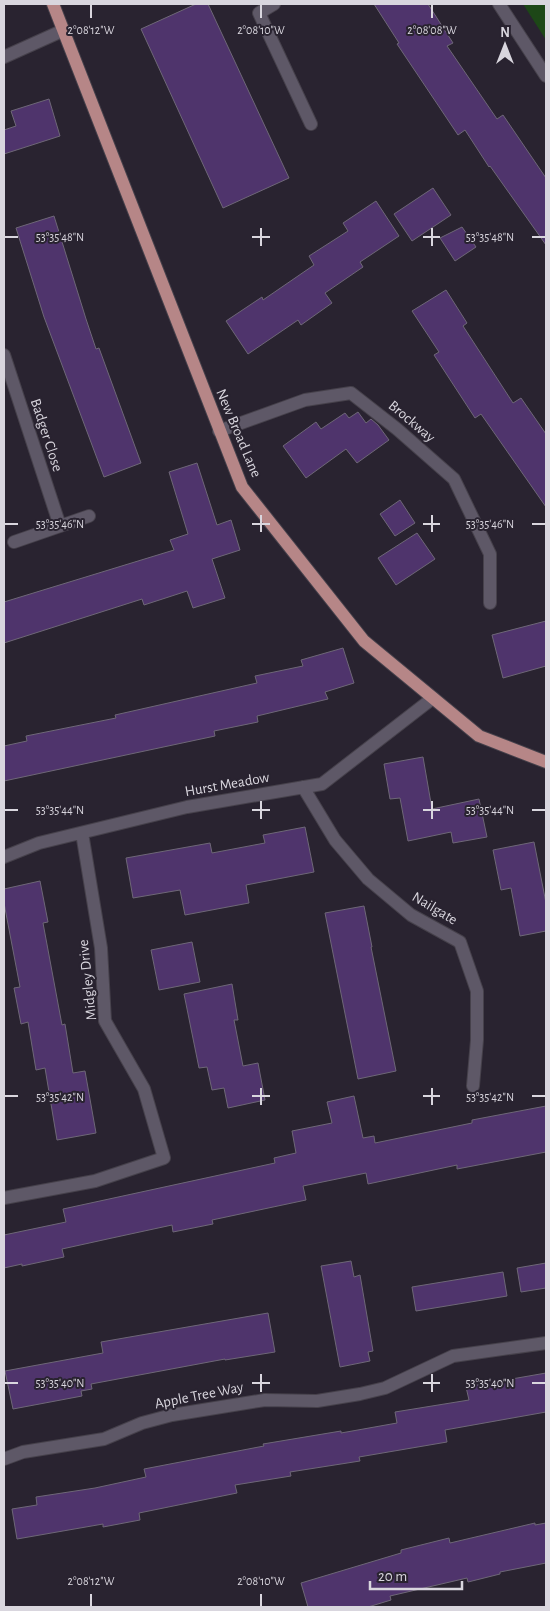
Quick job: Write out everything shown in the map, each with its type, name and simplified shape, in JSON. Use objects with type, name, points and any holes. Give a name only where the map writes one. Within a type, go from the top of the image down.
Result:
[{"type":"main road","name":"New Broad Lane","points":[[53,4],[242,487],[364,641],[479,736],[546,762]]},
{"type":"street","points":[[274,4],[259,13],[311,124]]},
{"type":"street","points":[[499,4],[546,76]]},
{"type":"street","points":[[4,58],[64,30]]},
{"type":"street","name":"Badger Close","points":[[4,355],[60,526]]},
{"type":"street","name":"Brockway","points":[[219,431],[305,400],[352,393],[398,429],[454,479],[490,554],[490,604]]},
{"type":"street","points":[[14,542],[89,516]]},
{"type":"street","name":"Hurst Meadow","points":[[4,857],[39,843],[187,807],[322,784],[433,698]]},
{"type":"street","name":"Nailgate","points":[[303,787],[335,840],[368,879],[411,915],[460,942],[477,991],[477,1040],[473,1086]]},
{"type":"street","name":"Midgley Drive","points":[[4,1198],[95,1181],[164,1158],[144,1089],[104,1021],[102,948],[82,833]]},
{"type":"street","name":"Apple Tree Way","points":[[4,1459],[23,1452],[104,1439],[142,1423],[172,1415],[265,1400],[317,1401],[360,1394],[385,1388],[453,1356],[546,1343]]},
{"type":"green space","points":[[523,4],[546,4],[546,40]]},
{"type":"building","points":[[196,4],[208,4],[289,178],[223,208],[141,29]]},
{"type":"building","points":[[374,4],[428,4],[453,43],[447,46],[497,119],[503,115],[546,178],[546,245],[489,167],[465,130],[458,135],[397,44],[399,43]]},
{"type":"building","points":[[49,99],[60,136],[4,154],[4,130],[16,126],[11,111]]},
{"type":"building","points":[[433,188],[451,215],[412,241],[394,214]]},
{"type":"building","points":[[376,201],[399,236],[360,262],[363,267],[325,293],[332,303],[301,325],[298,320],[248,354],[226,321],[262,297],[263,300],[314,265],[309,256],[348,231],[343,223]]},
{"type":"building","points":[[54,216],[96,349],[99,348],[141,463],[104,477],[44,317],[16,228]]},
{"type":"building","points":[[462,227],[476,247],[455,261],[440,238]]},
{"type":"building","points":[[446,290],[467,323],[463,326],[513,403],[521,398],[546,434],[546,507],[481,414],[475,418],[434,355],[439,352],[412,311]]},
{"type":"building","points":[[358,412],[366,423],[371,419],[378,425],[389,440],[357,463],[346,449],[306,478],[283,446],[316,422],[321,429],[345,413],[349,418]]},
{"type":"building","points":[[197,463],[217,525],[231,520],[240,550],[212,559],[225,598],[193,608],[187,591],[144,605],[142,599],[4,643],[4,602],[174,550],[170,540],[188,534],[169,472]]},
{"type":"building","points":[[400,500],[415,523],[395,536],[380,514]]},
{"type":"building","points":[[417,533],[435,559],[396,585],[378,558]]},
{"type":"building","points":[[546,621],[546,666],[503,678],[492,635]]},
{"type":"building","points":[[343,648],[354,683],[325,692],[328,699],[257,716],[258,722],[214,731],[215,736],[4,781],[4,746],[27,741],[26,736],[116,718],[115,715],[257,683],[255,676],[303,666],[301,660]]},
{"type":"building","points":[[423,757],[432,809],[479,799],[487,837],[453,843],[451,832],[408,841],[400,798],[390,799],[384,764]]},
{"type":"building","points":[[305,827],[314,872],[246,885],[249,903],[185,915],[180,890],[133,898],[126,858],[210,843],[212,853],[265,843],[263,835]]},
{"type":"building","points":[[534,842],[546,903],[546,931],[520,936],[511,888],[501,890],[493,850]]},
{"type":"building","points":[[40,881],[48,922],[43,923],[62,1025],[65,1024],[73,1073],[85,1071],[96,1133],[57,1140],[45,1068],[36,1070],[28,1022],[21,1024],[14,988],[20,987],[4,903],[4,889]]},
{"type":"building","points":[[364,906],[396,1071],[358,1079],[325,913]]},
{"type":"building","points":[[192,942],[200,982],[159,990],[151,950]]},
{"type":"building","points":[[232,984],[238,1020],[234,1020],[243,1066],[258,1063],[265,1100],[228,1108],[224,1088],[212,1090],[207,1067],[199,1068],[184,994]]},
{"type":"building","points":[[354,1096],[363,1138],[374,1136],[375,1143],[472,1123],[472,1120],[546,1106],[546,1152],[457,1169],[457,1165],[368,1184],[366,1173],[303,1186],[306,1200],[212,1220],[213,1224],[173,1232],[172,1225],[62,1249],[64,1257],[4,1268],[4,1235],[66,1222],[63,1209],[275,1163],[274,1158],[296,1153],[292,1131],[332,1123],[327,1102]]},
{"type":"building","points":[[351,1261],[354,1277],[360,1275],[373,1351],[368,1352],[370,1361],[340,1367],[321,1266]]},
{"type":"building","points":[[546,1263],[546,1288],[521,1292],[517,1268]]},
{"type":"building","points":[[503,1272],[507,1296],[416,1311],[412,1287]]},
{"type":"building","points":[[268,1313],[275,1352],[225,1359],[91,1384],[92,1389],[81,1391],[82,1396],[13,1409],[5,1371],[103,1353],[101,1342]]},
{"type":"building","points":[[546,1373],[546,1412],[445,1430],[447,1442],[359,1457],[360,1461],[290,1472],[291,1476],[235,1485],[237,1493],[139,1513],[140,1520],[103,1527],[103,1524],[17,1539],[12,1509],[37,1505],[36,1497],[95,1488],[146,1477],[144,1469],[264,1446],[263,1444],[397,1423],[395,1412],[469,1400],[466,1387]]},
{"type":"building","points":[[535,1523],[535,1525],[546,1523],[546,1563],[500,1572],[500,1574],[468,1582],[467,1578],[390,1596],[391,1600],[368,1607],[308,1607],[301,1583],[401,1553],[401,1550],[449,1538],[450,1543]]}]
